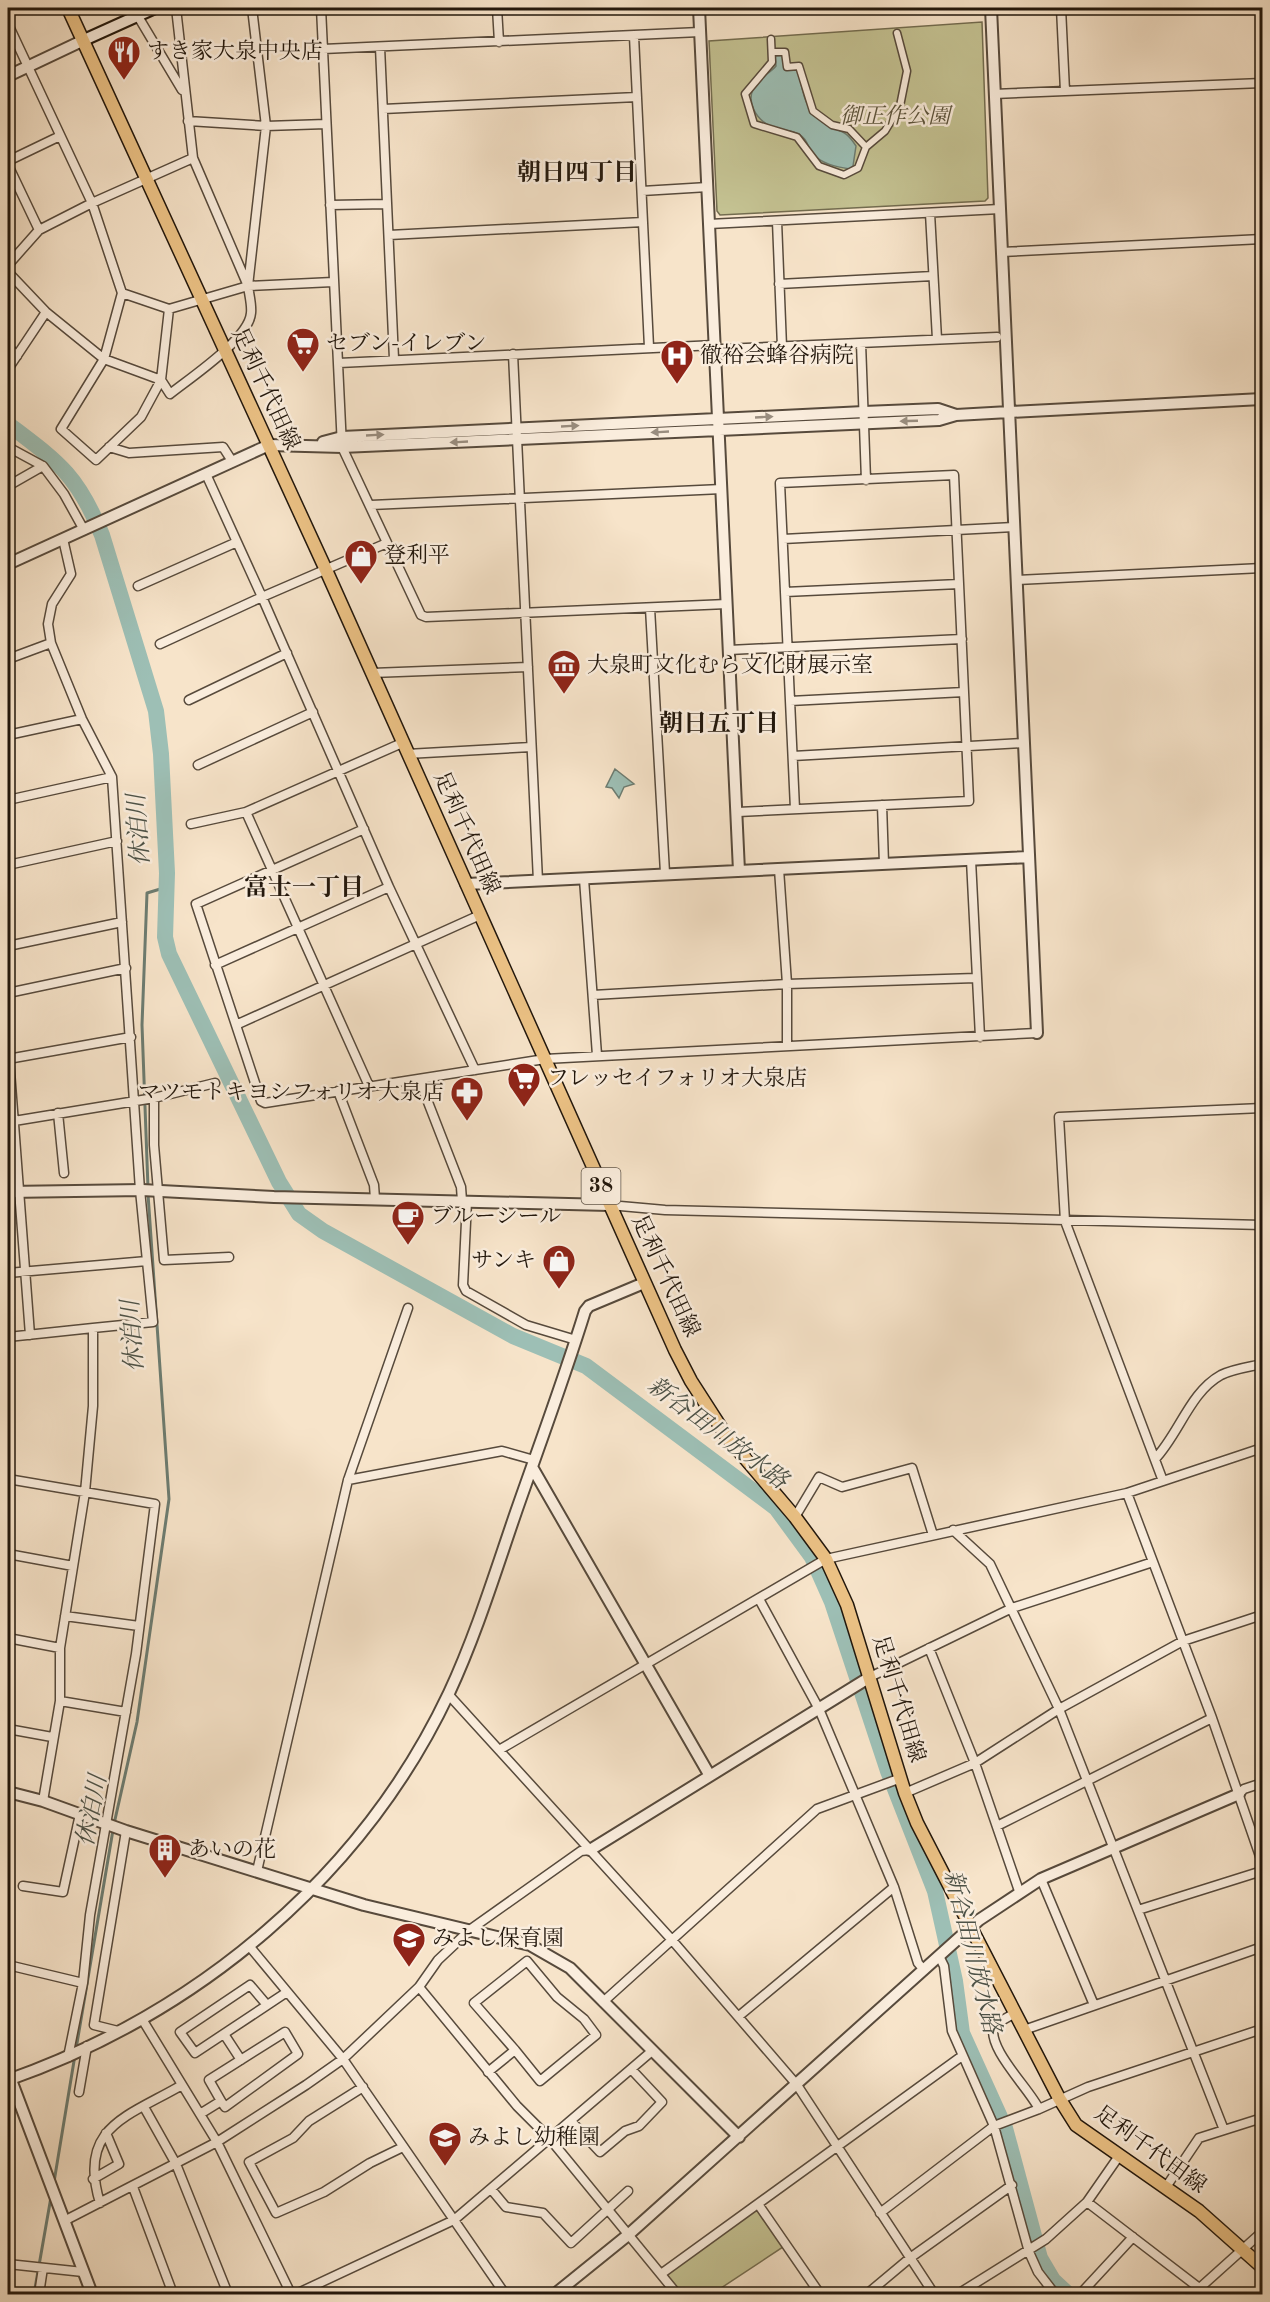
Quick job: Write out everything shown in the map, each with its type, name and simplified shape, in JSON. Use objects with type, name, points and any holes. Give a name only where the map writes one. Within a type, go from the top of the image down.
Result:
[{"type":"main road","name":"足利千代田線","points":[[68,8],[326,570],[644,1283],[691,1382],[727,1437],[795,1517],[826,1560],[847,1605],[867,1678],[905,1793],[918,1823],[1059,2098],[1076,2125],[1166,2187],[1263,2267]]},
{"type":"street","points":[[8,76],[27,65],[84,40],[135,12],[155,8]]},
{"type":"street","points":[[176,8],[193,158],[248,286]]},
{"type":"street","points":[[8,272],[46,312],[104,359],[161,380],[170,394],[224,351],[247,326],[251,314],[248,286],[266,126],[252,8]]},
{"type":"street","points":[[321,8],[342,442],[387,543],[423,616],[727,604]]},
{"type":"street","points":[[497,8],[499,42]]},
{"type":"street","points":[[699,8],[709,224],[718,347],[719,424],[739,871]]},
{"type":"street","points":[[364,829],[196,904],[261,1101],[265,1103],[545,1059],[1037,1033],[991,8]]},
{"type":"street","points":[[1061,8],[1065,91]]},
{"type":"street","points":[[135,12],[184,93]]},
{"type":"street","points":[[8,24],[92,202],[122,293],[104,359],[61,429],[96,460],[141,417],[161,380],[169,309]]},
{"type":"street","points":[[323,49],[700,32]]},
{"type":"street","points":[[771,39],[772,62],[745,94],[754,124],[797,137],[819,166],[844,175],[858,168],[866,147],[885,131],[900,106],[907,71],[897,33]]},
{"type":"street","points":[[634,36],[649,347]]},
{"type":"street","points":[[380,47],[394,359]]},
{"type":"street","points":[[772,52],[785,52],[787,67],[799,66],[813,111],[832,125],[849,129],[866,147]]},
{"type":"street","points":[[994,94],[1263,83]]},
{"type":"street","points":[[383,109],[637,97]]},
{"type":"street","points":[[188,121],[266,126],[326,124]]},
{"type":"street","points":[[39,230],[8,163],[60,136]]},
{"type":"street","points":[[8,265],[39,230],[92,202],[193,158]]},
{"type":"street","points":[[642,191],[708,187]]},
{"type":"street","points":[[330,205],[387,204]]},
{"type":"street","points":[[709,224],[1000,209]]},
{"type":"street","points":[[930,213],[937,339]]},
{"type":"street","points":[[777,221],[782,346]]},
{"type":"street","points":[[389,235],[643,222]]},
{"type":"street","points":[[1001,252],[1263,239]]},
{"type":"street","points":[[779,284],[933,276]]},
{"type":"street","points":[[122,293],[169,309],[248,286],[333,282]]},
{"type":"street","points":[[8,369],[46,312]]},
{"type":"street","points":[[339,363],[649,347],[782,346],[997,337]]},
{"type":"street","points":[[861,343],[867,480]]},
{"type":"street","points":[[8,347],[17,356]]},
{"type":"street","points":[[513,354],[538,881]]},
{"type":"street","points":[[8,564],[268,445],[864,417],[939,420],[956,415],[1009,411],[1263,399]]},
{"type":"street","points":[[8,447],[43,466],[64,494],[85,529]]},
{"type":"street","points":[[110,447],[129,453],[223,447],[232,461]]},
{"type":"street","points":[[8,486],[43,466]]},
{"type":"street","points":[[206,474],[340,771],[389,887],[475,1070]]},
{"type":"street","points":[[738,812],[969,801],[954,475],[780,483],[795,809]]},
{"type":"street","points":[[371,506],[722,489]]},
{"type":"street","points":[[783,539],[1014,527]]},
{"type":"street","points":[[63,539],[71,574],[52,604],[48,624],[51,643],[82,719],[112,777],[136,1099],[149,1191],[164,1260],[229,1257]]},
{"type":"street","points":[[138,586],[237,542]]},
{"type":"street","points":[[160,644],[387,543]]},
{"type":"street","points":[[1017,580],[1263,568]]},
{"type":"street","points":[[785,592],[959,584]]},
{"type":"street","points":[[650,608],[665,873]]},
{"type":"street","points":[[729,650],[962,639]]},
{"type":"street","points":[[8,659],[51,643]]},
{"type":"street","points":[[189,700],[287,653]]},
{"type":"street","points":[[372,673],[528,667]]},
{"type":"street","points":[[790,701],[964,692]]},
{"type":"street","points":[[198,765],[313,712]]},
{"type":"street","points":[[8,735],[82,719]]},
{"type":"street","points":[[793,756],[1024,743]]},
{"type":"street","points":[[191,824],[246,812],[340,771],[405,748],[531,747]]},
{"type":"street","points":[[8,800],[112,777]]},
{"type":"street","points":[[882,805],[884,864]]},
{"type":"street","points":[[246,812],[369,1086]]},
{"type":"street","points":[[8,865],[117,842]]},
{"type":"street","points":[[466,884],[1029,857]]},
{"type":"street","points":[[971,860],[980,1037]]},
{"type":"street","points":[[779,869],[788,984],[787,1045]]},
{"type":"street","points":[[584,879],[597,1055]]},
{"type":"street","points":[[215,965],[389,887]]},
{"type":"street","points":[[238,1024],[480,915]]},
{"type":"street","points":[[8,946],[122,922]]},
{"type":"street","points":[[8,993],[126,968]]},
{"type":"street","points":[[593,996],[788,984],[976,978]]},
{"type":"street","points":[[30,1335],[24,1270],[12,1192],[8,1058],[130,1036]]},
{"type":"street","points":[[419,1079],[465,1201],[463,1285],[466,1291],[526,1325],[576,1340]]},
{"type":"street","points":[[10,1121],[136,1099],[154,1098],[215,1083]]},
{"type":"street","points":[[338,1091],[374,1185],[375,1199]]},
{"type":"street","points":[[8,1337],[153,1322],[147,1262],[149,1191],[154,1145],[154,1098]]},
{"type":"street","points":[[1163,1481],[1065,1221],[1059,1117],[1263,1108]]},
{"type":"street","points":[[58,1113],[64,1173]]},
{"type":"street","points":[[12,1192],[149,1191],[274,1197],[609,1205],[665,1210],[1263,1225]]},
{"type":"street","points":[[8,1273],[147,1262]]},
{"type":"street","points":[[92,2295],[8,2077],[70,2055],[142,2019],[201,1982],[250,1947],[313,1890],[381,1807],[407,1768],[448,1694],[567,1370],[585,1311],[589,1306],[644,1283]]},
{"type":"street","points":[[257,1871],[348,1480],[408,1308]]},
{"type":"street","points":[[43,1801],[52,1737],[60,1701],[60,1648],[85,1492],[93,1406],[93,1328]]},
{"type":"street","points":[[1155,1459],[1167,1446],[1208,1385],[1222,1374],[1263,1364]]},
{"type":"street","points":[[499,1750],[826,1560],[933,1534],[1127,1493],[1263,1448]]},
{"type":"street","points":[[348,1480],[502,1451],[533,1463],[645,1665],[710,1776]]},
{"type":"street","points":[[795,1517],[819,1477],[842,1487],[912,1468],[933,1534]]},
{"type":"street","points":[[8,1479],[156,1504],[140,1626],[108,1824],[90,1915],[83,1983],[70,2055]]},
{"type":"street","points":[[1127,1493],[1212,1718],[1263,1862]]},
{"type":"street","points":[[953,1530],[990,1564],[1059,1709],[1224,2130]]},
{"type":"street","points":[[8,1554],[73,1566]]},
{"type":"street","points":[[64,2221],[217,2142],[343,2059],[418,1987],[438,1960],[471,1929],[581,1851],[590,1850],[867,1678],[1012,1608],[1153,1562]]},
{"type":"street","points":[[759,1599],[819,1709],[894,1887],[918,1963],[924,1970]]},
{"type":"street","points":[[905,1793],[975,1763],[1059,1709],[1183,1641],[1263,1615]]},
{"type":"street","points":[[65,1616],[140,1626]]},
{"type":"street","points":[[8,1638],[60,1648]]},
{"type":"street","points":[[929,1648],[975,1763],[1019,1891]]},
{"type":"street","points":[[448,1694],[672,1940],[797,2085],[934,2295]]},
{"type":"street","points":[[60,1701],[126,1712]]},
{"type":"street","points":[[997,1826],[1212,1718]]},
{"type":"street","points":[[8,1729],[52,1737]]},
{"type":"street","points":[[603,2002],[817,1809],[899,1779]]},
{"type":"street","points":[[555,2295],[628,2235],[739,2137],[971,1926],[1019,1891],[1239,1794],[1244,1789],[1263,1783]]},
{"type":"street","points":[[8,1792],[43,1801],[313,1890],[383,1910],[471,1929],[530,1945],[570,1968],[739,2137]]},
{"type":"street","points":[[23,1886],[63,1892],[80,1814]]},
{"type":"street","points":[[118,2031],[94,2025],[123,1829]]},
{"type":"street","points":[[1138,1911],[1263,1871]]},
{"type":"street","points":[[1041,1880],[1094,2005]]},
{"type":"street","points":[[739,2016],[894,1887]]},
{"type":"street","points":[[250,1947],[343,2059],[505,2295]]},
{"type":"street","points":[[1024,2030],[1263,1947]]},
{"type":"street","points":[[941,1954],[952,2031],[996,2126],[1029,2252],[1038,2272],[1056,2295]]},
{"type":"street","points":[[527,1961],[557,1997],[584,2019],[596,2035],[540,2081],[516,2050],[474,2003],[527,1961]]},
{"type":"street","points":[[8,1965],[83,1983]]},
{"type":"street","points":[[267,2005],[250,1985],[180,2032],[195,2053],[287,1992]]},
{"type":"street","points":[[418,1987],[517,2106],[550,2139],[677,2295]]},
{"type":"street","points":[[1015,2013],[994,2025],[992,2030],[999,2050],[1039,2109]]},
{"type":"street","points":[[142,2019],[217,2142],[291,2295]]},
{"type":"street","points":[[880,2212],[996,2126],[1039,2109],[1059,2098],[1263,2029]]},
{"type":"street","points":[[285,2032],[298,2054],[225,2107],[221,2101],[209,2080],[285,2032]]},
{"type":"street","points":[[224,2034],[241,2060]]},
{"type":"street","points":[[79,2092],[85,2047]]},
{"type":"street","points":[[488,2072],[516,2050]]},
{"type":"street","points":[[296,2295],[454,2220],[652,2051]]},
{"type":"street","points":[[661,2274],[962,2056]]},
{"type":"street","points":[[571,2121],[600,2152],[625,2131],[639,2126],[662,2102],[631,2069]]},
{"type":"street","points":[[100,2203],[93,2179],[93,2161],[100,2141],[113,2125],[182,2085]]},
{"type":"street","points":[[363,2087],[309,2121],[293,2138],[249,2162],[276,2213],[324,2192],[370,2163],[404,2147]]},
{"type":"street","points":[[200,2114],[221,2101]]},
{"type":"street","points":[[144,2107],[176,2164],[228,2295]]},
{"type":"street","points":[[1166,2187],[1199,2138],[1263,2118]]},
{"type":"street","points":[[93,2179],[119,2164],[106,2133]]},
{"type":"street","points":[[958,2295],[1046,2240],[1087,2202],[1119,2156]]},
{"type":"street","points":[[867,2295],[910,2258],[1012,2185]]},
{"type":"street","points":[[133,2187],[173,2295]]},
{"type":"street","points":[[491,2188],[506,2207],[543,2213],[571,2243],[628,2191]]},
{"type":"street","points":[[1087,2202],[1204,2291]]},
{"type":"street","points":[[758,2204],[820,2295]]},
{"type":"street","points":[[1193,2295],[1204,2291],[1243,2249],[1263,2232]]},
{"type":"street","points":[[1089,2295],[1084,2290],[1133,2237]]},
{"type":"street","points":[[8,2264],[83,2272]]},
{"type":"street","points":[[39,2295],[43,2268]]},
{"type":"green space","name":"御正作公園","points":[[982,22],[988,198],[985,201],[720,215],[717,211],[709,41]]},
{"type":"green space","points":[[758,2204],[786,2245],[712,2294],[677,2294],[661,2274]]},
{"type":"water","points":[[784,55],[786,67],[798,68],[803,93],[809,108],[827,125],[846,134],[856,146],[853,166],[850,169],[820,160],[812,153],[803,137],[794,132],[770,126],[754,110],[751,95],[754,88],[776,66],[775,56]]},
{"type":"water","points":[[615,769],[634,784],[624,787],[619,798],[612,788],[606,787]]},
{"type":"waterway","name":"新谷田川放水路","points":[[8,424],[64,471],[84,497],[102,535],[156,711],[161,754],[167,873],[165,937],[169,954],[279,1182],[299,1214],[323,1231],[513,1336],[586,1366],[776,1508],[812,1557],[832,1602],[888,1771],[935,1891],[955,1981],[962,2033],[1005,2128],[1040,2258],[1053,2280],[1068,2294]]},
{"type":"waterway","name":"休泊川","points":[[148,1188],[142,1025],[147,893],[167,887]]},
{"type":"waterway","name":"休泊川","points":[[114,1824],[137,1722],[169,1499],[148,1194]]},
{"type":"waterway","name":"休泊川","points":[[76,2049],[113,1830]]},
{"type":"waterway","name":"休泊川","points":[[54,2182],[75,2055]]},
{"type":"waterway","name":"休泊川","points":[[34,2294],[51,2197]]},
{"type":"place","name":"すき家大泉中央店","points":[[124,81]]},
{"type":"place","name":"セブン-イレブン","points":[[303,373]]},
{"type":"place","name":"徹裕会蜂谷病院","points":[[677,385]]},
{"type":"place","name":"登利平","points":[[361,585]]},
{"type":"place","name":"大泉町文化むら文化財展示室","points":[[564,695]]},
{"type":"place","name":"フレッセイフォリオ大泉店","points":[[524,1108]]},
{"type":"place","name":"マツモトキヨシフォリオ大泉店","points":[[467,1122]]},
{"type":"place","name":"ブルーシール","points":[[408,1246]]},
{"type":"place","name":"サンキ","points":[[559,1290]]},
{"type":"place","name":"あいの花","points":[[165,1879]]},
{"type":"place","name":"みよし保育園","points":[[409,1968]]},
{"type":"place","name":"みよし幼稚園","points":[[445,2167]]},
{"type":"district","name":"朝日四丁目","points":[[577,174]]},
{"type":"district","name":"朝日五丁目","points":[[719,725]]},
{"type":"district","name":"富士一丁目","points":[[304,889]]}]
